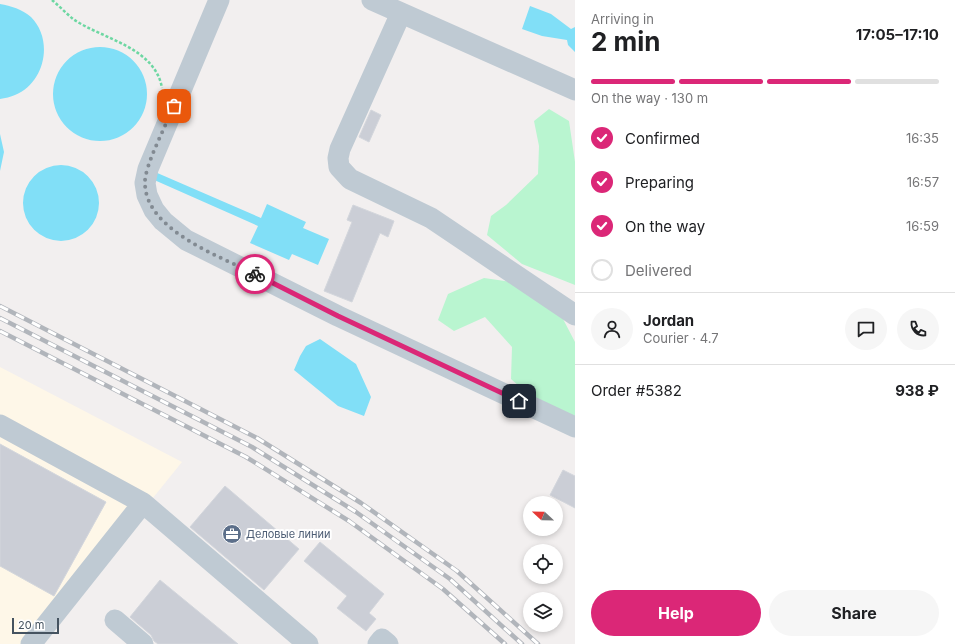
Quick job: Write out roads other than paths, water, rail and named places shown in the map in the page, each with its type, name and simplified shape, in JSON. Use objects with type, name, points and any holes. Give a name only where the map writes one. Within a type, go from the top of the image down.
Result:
[{"type":"lane","points":[[219,0],[148,169],[145,183],[147,195],[154,210],[163,221],[186,240],[338,316],[575,427]]},
{"type":"lane","points":[[372,0],[575,90]]},
{"type":"lane","points":[[401,13],[340,149],[338,158],[339,167],[350,179],[432,218],[575,315]]},
{"type":"lane","points":[[0,425],[143,503],[308,644]]},
{"type":"lane","points":[[31,644],[143,503]]},
{"type":"lane","points":[[115,620],[143,644]]},
{"type":"lane","points":[[378,644],[382,639],[388,644]]},
{"type":"water","points":[[0,4],[16,8],[31,17],[38,26],[44,49],[43,60],[33,81],[25,89],[15,95],[0,99]]},
{"type":"water","points":[[530,6],[551,14],[571,29],[575,27],[575,52],[568,45],[567,40],[542,36],[522,29]]},
{"type":"water","points":[[91,47],[109,47],[118,50],[134,60],[144,76],[147,85],[147,103],[144,112],[134,128],[118,138],[109,141],[91,141],[82,138],[66,128],[56,112],[53,103],[53,85],[56,76],[66,60],[82,50]]},
{"type":"water","points":[[0,134],[4,152],[0,171]]},
{"type":"water","points":[[53,165],[69,165],[82,171],[93,182],[99,195],[97,218],[82,235],[69,241],[53,241],[40,235],[25,218],[23,211],[23,195],[29,182],[46,167]]},
{"type":"water","points":[[155,172],[261,218],[267,204],[306,222],[303,228],[329,239],[318,265],[292,254],[289,260],[250,243],[258,226],[152,179]]},
{"type":"water","points":[[320,339],[356,364],[371,397],[364,416],[338,406],[294,370],[306,346]]},
{"type":"railway","points":[[0,306],[257,438],[361,503],[457,571],[538,644]]},
{"type":"railway","points":[[0,318],[252,447],[356,512],[450,579],[522,644]]},
{"type":"railway","points":[[0,331],[246,457],[349,521],[443,589],[505,644]]},
{"type":"place","name":"Деловые линии","points":[[232,534]]}]
